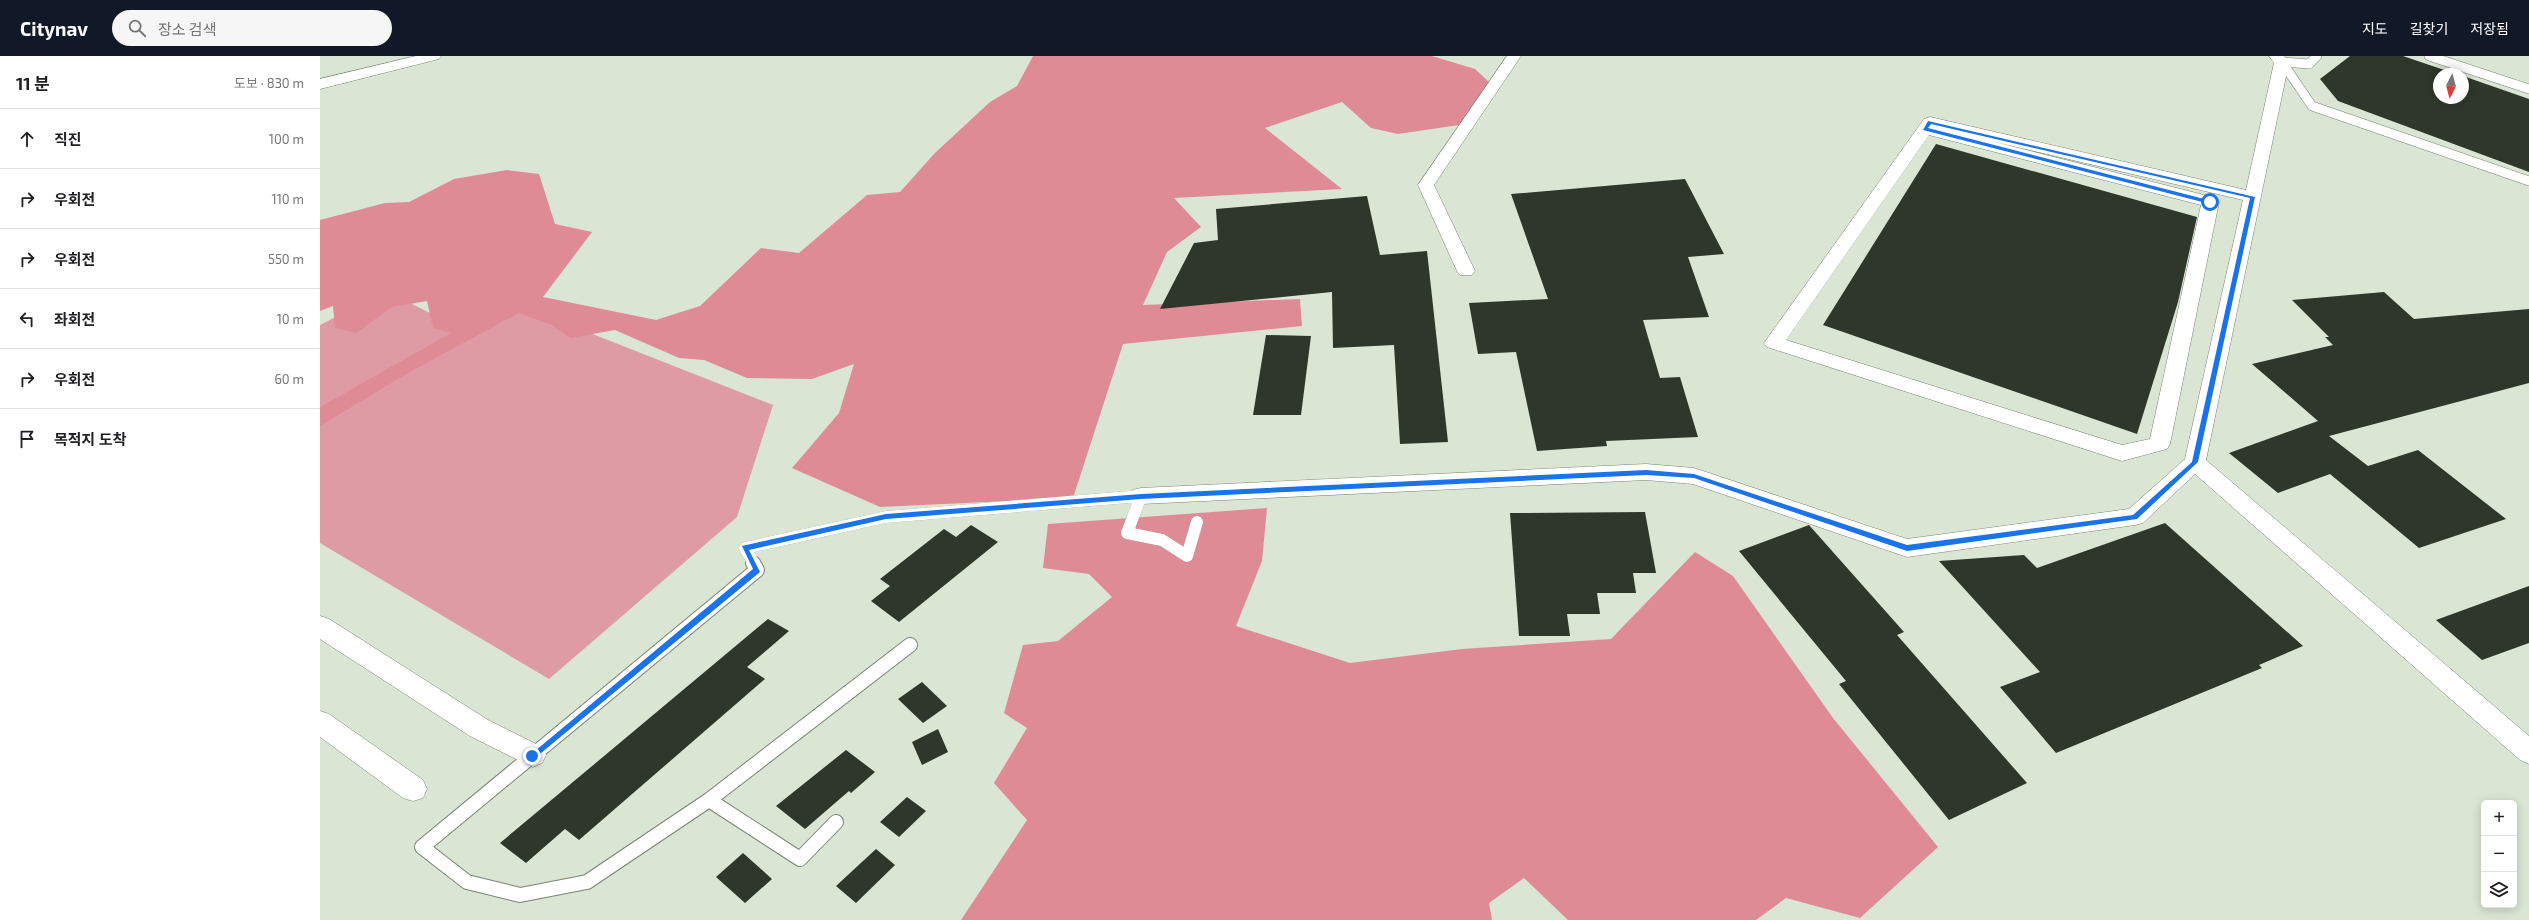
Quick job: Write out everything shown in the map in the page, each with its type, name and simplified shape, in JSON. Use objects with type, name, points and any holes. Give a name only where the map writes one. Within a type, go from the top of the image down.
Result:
[{"type":"street","points":[[320,84],[434,56]]},
{"type":"street","points":[[1466,271],[1426,185],[1514,56]]},
{"type":"street","points":[[1141,496],[1646,472],[1694,476],[1907,548],[2135,517],[2195,462],[2252,197],[2279,59]]},
{"type":"street","points":[[1925,129],[2210,202],[2159,444],[2122,453],[1774,343],[1925,129],[1930,122],[2252,197]]},
{"type":"street","points":[[2195,462],[2529,752]]},
{"type":"street","points":[[320,626],[479,728],[532,756]]},
{"type":"street","points":[[320,722],[413,789]]},
{"type":"lane","points":[[2279,59],[2309,64],[2317,56]]},
{"type":"lane","points":[[2429,56],[2529,89]]},
{"type":"lane","points":[[2279,59],[2312,106],[2529,181]]},
{"type":"lane","points":[[910,645],[709,800],[588,882],[520,896],[466,882],[422,847],[757,570],[745,548],[886,517],[1141,496],[1126,533],[1162,540],[1187,556],[1197,522]]},
{"type":"lane","points":[[709,800],[800,859],[836,822]]},
{"type":"shaded area","points":[[1033,56],[1432,56],[1475,69],[1490,83],[1459,125],[1398,134],[1371,128],[1342,102],[1265,128],[1342,189],[1174,198],[1201,227],[1167,252],[1143,305],[1300,299],[1302,326],[1123,344],[1073,498],[880,507],[792,468],[839,413],[854,364],[812,379],[747,378],[704,360],[679,358],[615,330],[570,338],[552,325],[519,313],[408,373],[320,426],[320,407],[451,333],[433,328],[427,301],[392,307],[356,333],[335,328],[333,306],[320,311],[320,220],[385,203],[409,202],[454,179],[507,170],[539,174],[555,224],[592,232],[543,297],[656,320],[700,306],[761,248],[799,253],[867,195],[900,192],[935,153],[990,102],[1017,86]]},
{"type":"shaded area","points":[[386,291],[462,329],[320,412],[320,325]]},
{"type":"shaded area","points":[[524,307],[773,405],[737,517],[549,679],[320,543],[320,417]]},
{"type":"shaded area","points":[[1267,508],[1262,561],[1236,626],[1350,663],[1462,649],[1611,639],[1695,552],[1733,576],[1833,718],[1938,847],[1860,918],[1786,898],[1756,920],[1568,920],[1524,878],[1489,903],[1492,920],[961,920],[1027,820],[994,783],[1027,728],[1004,713],[1023,645],[1058,641],[1112,597],[1089,574],[1043,568],[1048,524]]},
{"type":"building","points":[[2350,56],[2403,56],[2438,68],[2433,68],[2433,104],[2469,104],[2469,78],[2529,99],[2529,172],[2338,101],[2320,79]]},
{"type":"building","points":[[1936,144],[2197,217],[2178,302],[2137,434],[1823,325]]},
{"type":"building","points":[[1685,179],[1724,254],[1688,257],[1709,317],[1643,320],[1660,378],[1680,377],[1698,437],[1606,441],[1607,446],[1537,451],[1516,352],[1478,354],[1469,303],[1548,299],[1511,194]]},
{"type":"building","points":[[1367,196],[1380,255],[1427,251],[1448,442],[1400,444],[1394,345],[1333,348],[1332,292],[1160,309],[1194,243],[1218,240],[1216,209]]},
{"type":"building","points":[[2384,292],[2414,319],[2529,309],[2529,383],[2329,436],[2368,466],[2418,450],[2506,519],[2419,548],[2330,474],[2278,493],[2229,453],[2318,421],[2252,364],[2333,345],[2325,337],[2329,337],[2292,300]]},
{"type":"building","points":[[1266,335],[1311,336],[1301,415],[1253,415]]},
{"type":"building","points":[[1645,512],[1656,573],[1633,573],[1636,593],[1597,593],[1600,614],[1567,614],[1570,636],[1519,636],[1510,513]]},
{"type":"building","points":[[2165,523],[2303,646],[2259,665],[2262,668],[2056,753],[2000,687],[2040,672],[1939,561],[2024,555],[2037,568]]},
{"type":"building","points":[[971,525],[998,542],[899,622],[871,601],[890,586],[880,579],[944,529],[956,537]]},
{"type":"building","points":[[1809,525],[1904,632],[1897,635],[2027,783],[1949,820],[1839,684],[1846,681],[1739,551]]},
{"type":"building","points":[[2529,586],[2529,643],[2482,660],[2436,620]]},
{"type":"building","points":[[768,619],[789,631],[747,667],[765,679],[579,840],[565,829],[526,863],[500,843]]},
{"type":"building","points":[[922,682],[947,706],[923,723],[898,699]]},
{"type":"building","points":[[938,729],[948,752],[922,765],[912,742]]},
{"type":"building","points":[[846,750],[875,772],[851,793],[849,791],[805,829],[776,806]]},
{"type":"building","points":[[907,797],[926,811],[899,837],[880,822]]},
{"type":"building","points":[[876,849],[895,865],[856,903],[836,886]]},
{"type":"building","points":[[743,853],[772,879],[745,903],[716,877]]},
{"type":"route","points":[[532,756],[757,570],[745,548],[886,517],[1141,496],[1646,472],[1694,476],[1907,548],[2135,517],[2195,462],[2252,197],[1930,122],[1925,129],[2210,202]]}]
